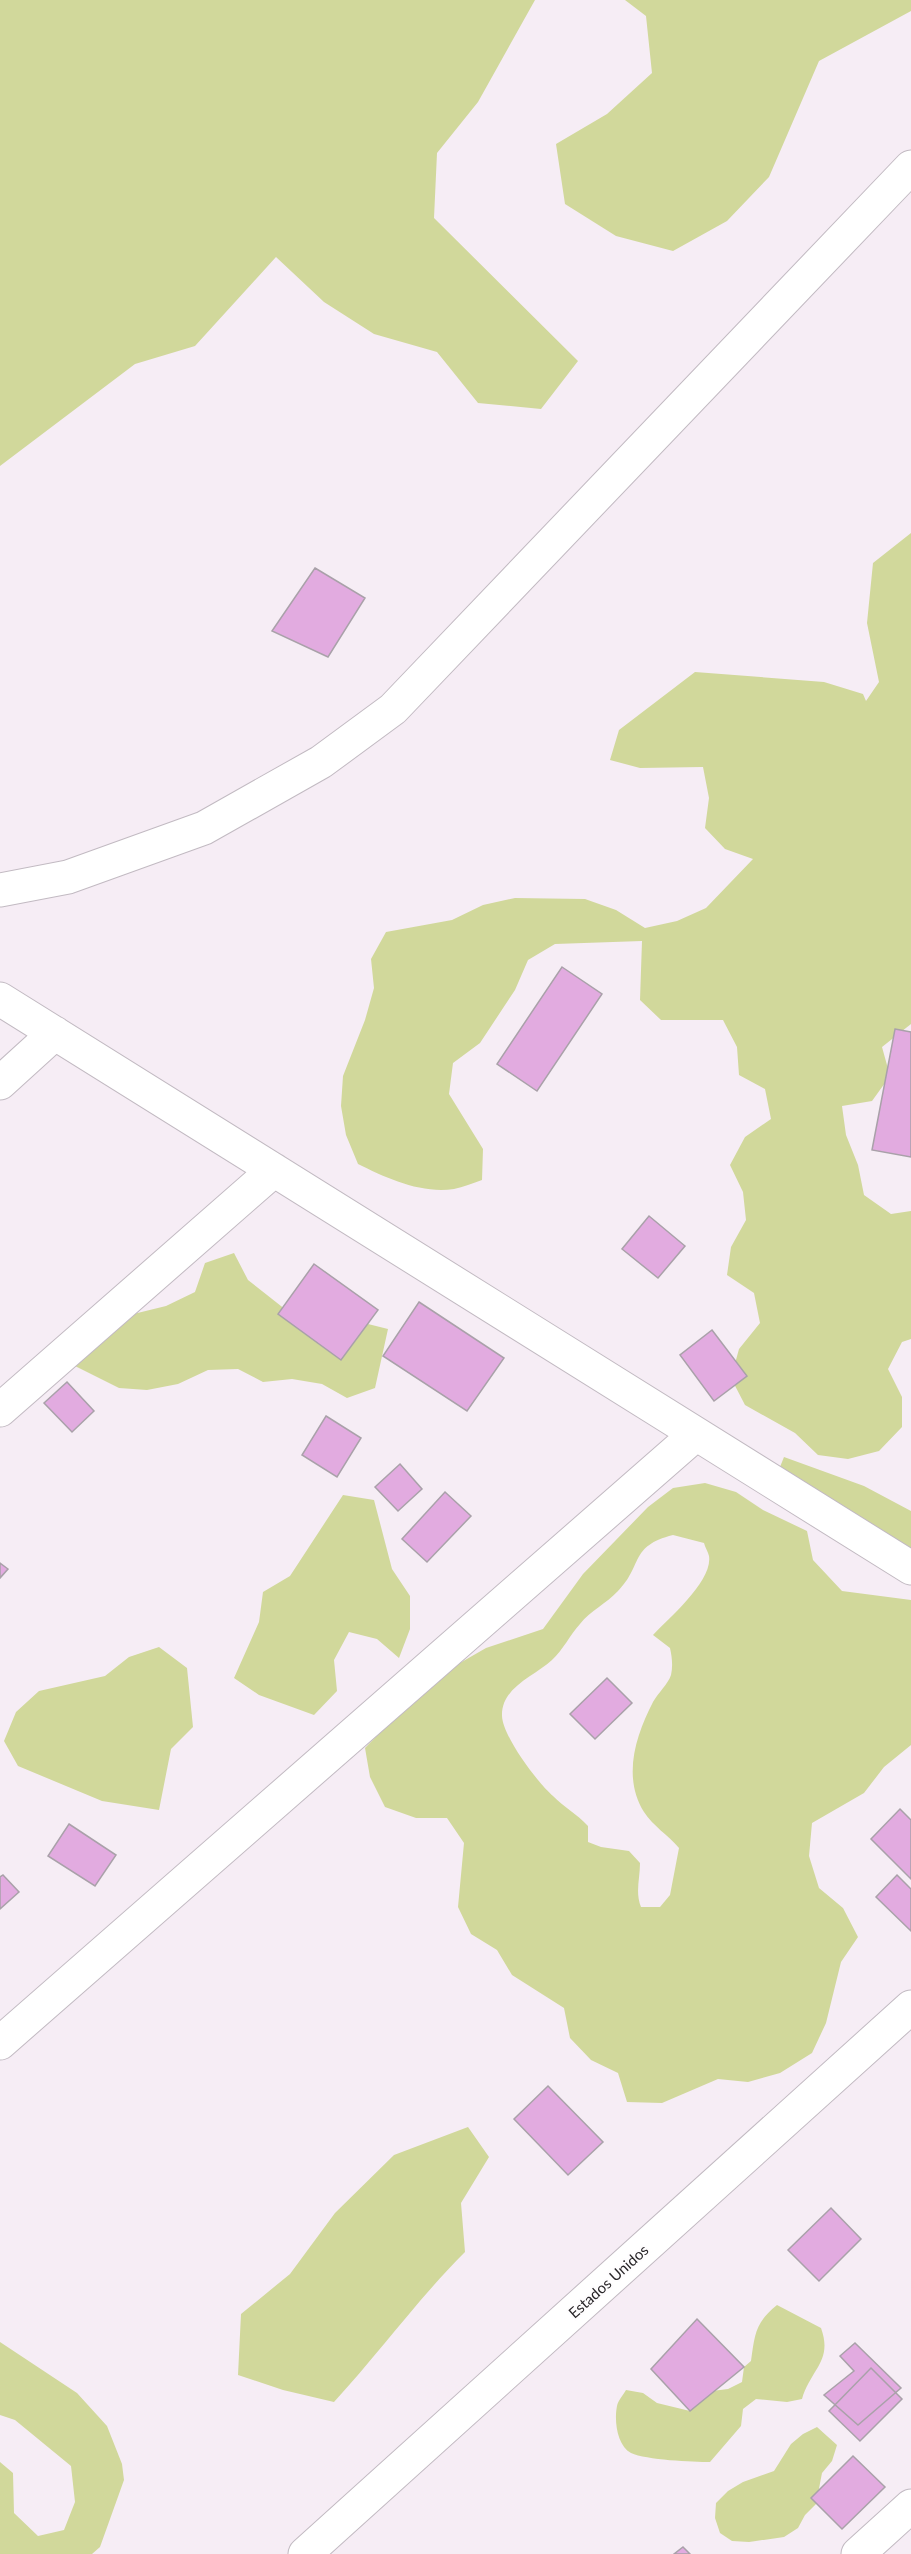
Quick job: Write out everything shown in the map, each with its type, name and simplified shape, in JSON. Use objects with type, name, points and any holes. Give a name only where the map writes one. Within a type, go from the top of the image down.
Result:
[{"type":"street","points":[[0,890],[68,877],[204,828],[321,762],[393,709],[911,167]]},
{"type":"street","points":[[0,999],[911,1568]]},
{"type":"street","points":[[0,1083],[55,1033]]},
{"type":"street","points":[[0,1410],[274,1170]]},
{"type":"street","points":[[0,2043],[696,1434]]},
{"type":"street","name":"Estados Unidos","points":[[305,2554],[911,2007]]},
{"type":"street","points":[[858,2554],[911,2506]]},
{"type":"green space","points":[[0,0],[535,0],[478,102],[437,153],[434,218],[578,361],[541,409],[478,403],[437,352],[374,334],[324,302],[276,257],[195,346],[135,364],[0,466]]},
{"type":"green space","points":[[625,0],[911,0],[911,11],[819,61],[769,177],[727,221],[673,251],[616,236],[565,204],[556,144],[607,114],[652,73],[646,16]]},
{"type":"green space","points":[[911,533],[911,1024],[882,1047],[890,1076],[872,1101],[842,1106],[846,1135],[858,1165],[864,1195],[891,1214],[911,1211],[911,1339],[902,1342],[888,1369],[902,1397],[902,1427],[879,1451],[848,1459],[818,1455],[795,1433],[745,1405],[731,1378],[739,1349],[760,1323],[754,1293],[727,1275],[731,1247],[746,1220],[743,1192],[730,1165],[745,1137],[771,1119],[765,1089],[739,1075],[737,1047],[723,1020],[661,1020],[640,1000],[642,941],[555,944],[528,960],[515,990],[480,1043],[453,1063],[449,1094],[483,1149],[482,1180],[454,1189],[429,1189],[404,1184],[358,1164],[346,1135],[341,1106],[343,1076],[365,1020],[374,988],[371,959],[386,932],[452,920],[483,905],[515,898],[585,899],[616,910],[645,928],[677,921],[706,908],[753,859],[725,849],[705,828],[709,798],[703,767],[640,768],[610,760],[619,730],[695,672],[824,682],[863,694],[866,701],[879,682],[867,623],[873,563]]},
{"type":"green space","points":[[234,1253],[248,1280],[300,1321],[356,1321],[388,1329],[375,1388],[347,1398],[322,1384],[292,1379],[263,1382],[238,1369],[208,1370],[178,1384],[147,1390],[119,1388],[65,1361],[105,1321],[166,1306],[195,1292],[205,1263]]},
{"type":"green space","points":[[784,1457],[864,1486],[911,1511],[911,1553],[778,1472]]},
{"type":"green space","points":[[705,1483],[736,1492],[763,1510],[807,1531],[813,1560],[842,1591],[911,1600],[911,1745],[884,1767],[864,1793],[812,1823],[809,1856],[819,1888],[843,1908],[858,1937],[841,1962],[826,2023],[812,2053],[780,2073],[748,2082],[718,2079],[662,2103],[627,2102],[618,2073],[591,2060],[570,2038],[564,2008],[512,1975],[497,1950],[471,1934],[458,1907],[464,1843],[447,1818],[416,1818],[385,1807],[370,1777],[365,1748],[432,1679],[486,1648],[543,1629],[583,1574],[648,1507],[673,1488]],"holes":[[[673,1535],[704,1543],[709,1556],[704,1576],[689,1598],[653,1635],[670,1648],[672,1672],[668,1682],[653,1702],[641,1728],[634,1756],[634,1785],[637,1799],[644,1812],[679,1848],[670,1895],[660,1907],[641,1907],[638,1891],[640,1863],[629,1851],[601,1847],[588,1842],[588,1826],[546,1789],[514,1747],[504,1725],[503,1706],[513,1690],[552,1660],[584,1619],[618,1591],[626,1582],[638,1558],[649,1545]]]},
{"type":"green space","points":[[343,1495],[374,1500],[392,1569],[410,1596],[410,1629],[399,1658],[377,1639],[349,1632],[334,1660],[337,1691],[314,1715],[259,1695],[234,1678],[259,1622],[263,1592],[290,1576]]},
{"type":"green space","points":[[159,1647],[187,1668],[193,1727],[171,1749],[159,1810],[102,1801],[18,1766],[4,1741],[16,1712],[39,1691],[105,1676],[129,1657]]},
{"type":"green space","points":[[468,2127],[489,2157],[461,2203],[465,2252],[431,2288],[334,2402],[283,2390],[238,2375],[241,2314],[290,2274],[335,2213],[394,2155]]},
{"type":"green space","points":[[777,2305],[821,2328],[824,2339],[823,2357],[802,2399],[787,2402],[756,2399],[743,2409],[741,2426],[710,2462],[647,2457],[631,2453],[626,2449],[618,2432],[616,2412],[626,2390],[643,2393],[657,2403],[690,2411],[697,2397],[712,2391],[728,2389],[742,2382],[744,2367],[751,2361],[757,2330],[764,2318]]},
{"type":"green space","points":[[0,2342],[77,2393],[107,2426],[122,2464],[124,2480],[100,2547],[92,2554],[0,2554],[0,2462],[13,2473],[14,2513],[38,2536],[64,2530],[75,2502],[71,2466],[15,2420],[0,2415]]},
{"type":"green space","points":[[817,2427],[837,2445],[832,2461],[822,2473],[816,2504],[805,2515],[798,2528],[784,2537],[749,2542],[732,2541],[720,2533],[715,2518],[716,2503],[728,2491],[743,2482],[774,2471],[791,2444],[803,2434]]},
{"type":"building","points":[[315,568],[365,598],[328,657],[272,631]]},
{"type":"building","points":[[562,967],[602,994],[537,1091],[497,1064]]},
{"type":"building","points":[[895,1029],[911,1032],[911,1157],[872,1150]]},
{"type":"building","points":[[649,1216],[685,1246],[658,1278],[622,1249]]},
{"type":"building","points":[[314,1264],[378,1310],[341,1360],[278,1314]]},
{"type":"building","points":[[419,1302],[504,1358],[467,1411],[383,1356]]},
{"type":"building","points":[[712,1330],[747,1376],[714,1401],[680,1355]]},
{"type":"building","points":[[67,1382],[94,1411],[72,1432],[44,1403]]},
{"type":"building","points":[[326,1416],[361,1438],[337,1477],[302,1455]]},
{"type":"building","points":[[400,1464],[422,1489],[398,1511],[375,1487]]},
{"type":"building","points":[[445,1492],[471,1516],[427,1562],[402,1539]]},
{"type":"building","points":[[0,1563],[8,1569],[0,1578]]},
{"type":"building","points":[[607,1678],[632,1703],[595,1739],[570,1714]]},
{"type":"building","points":[[900,1809],[911,1820],[911,1879],[871,1839]]},
{"type":"building","points":[[69,1824],[116,1855],[95,1886],[48,1856]]},
{"type":"building","points":[[3,1875],[19,1892],[0,1909],[0,1877]]},
{"type":"building","points":[[897,1875],[911,1889],[911,1931],[876,1897]]},
{"type":"building","points":[[548,2086],[603,2142],[568,2175],[514,2119]]},
{"type":"building","points":[[831,2208],[861,2239],[819,2281],[788,2250]]},
{"type":"building","points":[[697,2319],[744,2367],[690,2411],[651,2369]]},
{"type":"building","points":[[855,2343],[901,2388],[858,2425],[824,2395],[854,2371],[840,2356]]},
{"type":"building","points":[[871,2368],[902,2399],[860,2441],[829,2411]]},
{"type":"building","points":[[853,2456],[885,2487],[842,2529],[811,2498]]},
{"type":"building","points":[[683,2547],[690,2554],[674,2554]]}]
